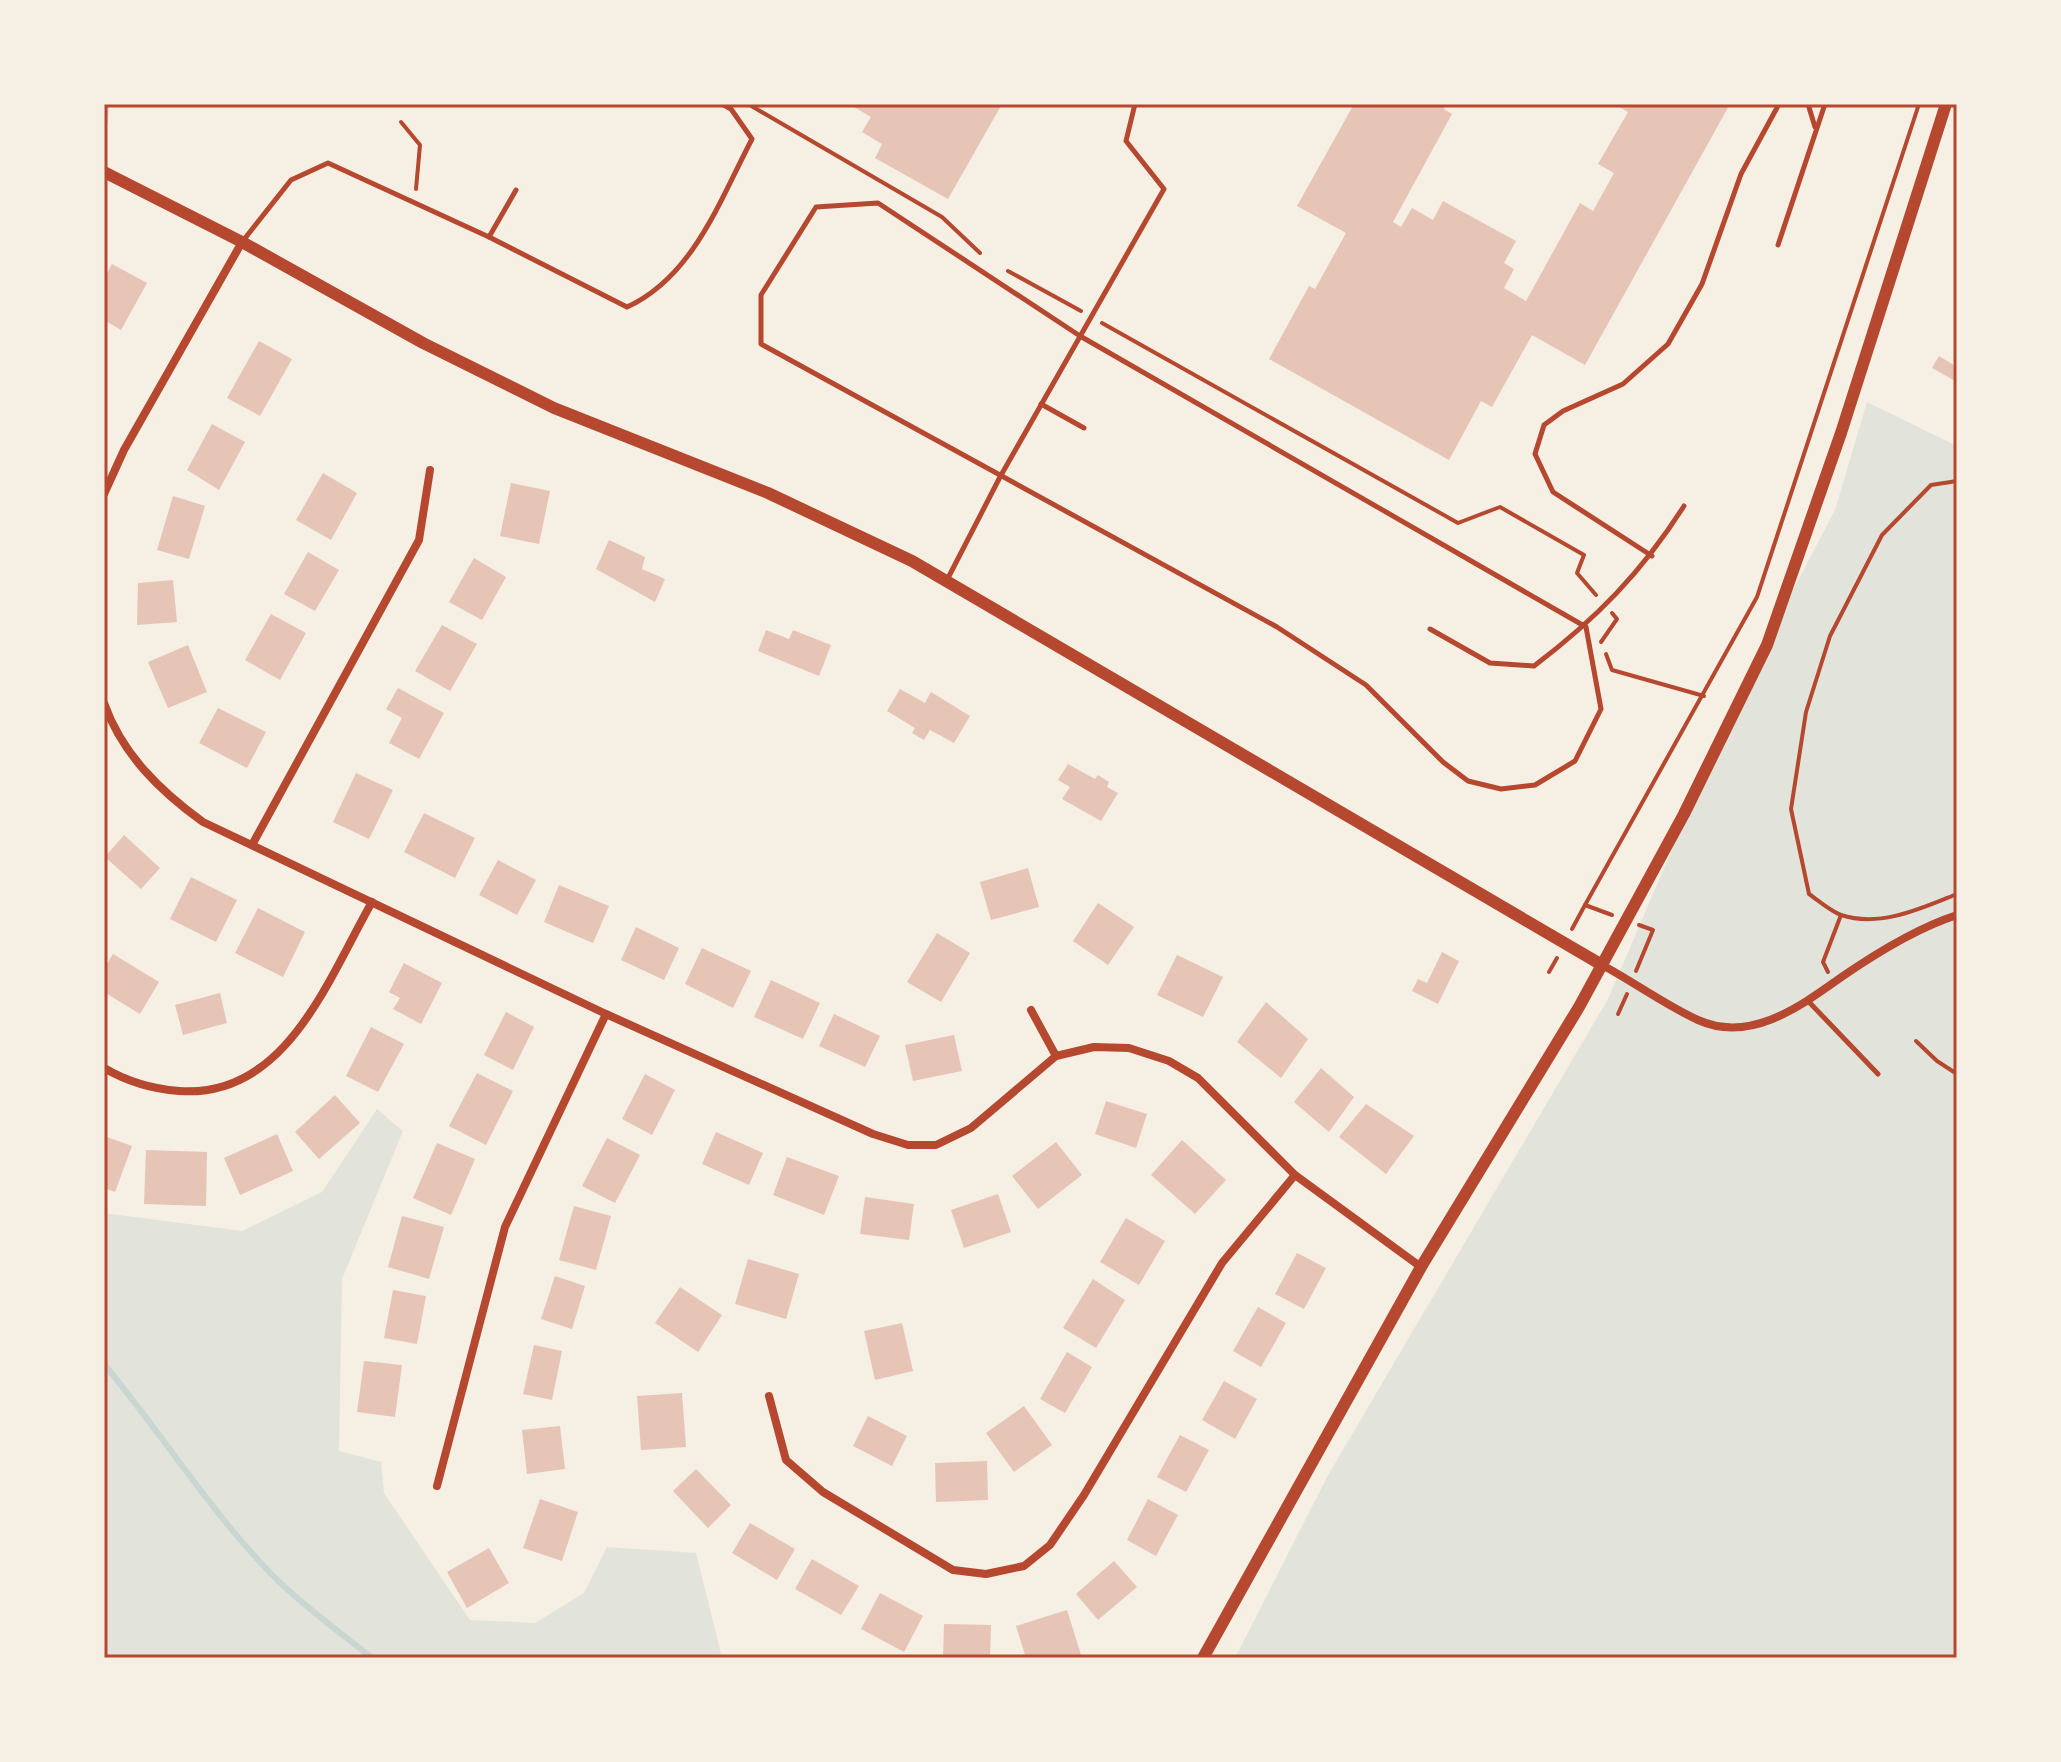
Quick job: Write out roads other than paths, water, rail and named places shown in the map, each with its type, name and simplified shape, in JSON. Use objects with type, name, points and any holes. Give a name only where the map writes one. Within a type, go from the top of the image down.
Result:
[{"type":"street","points":[[1203,1658],[1421,1267],[1523,1104],[1602,965],[1690,802],[1767,645],[1837,446],[1946,104]]},
{"type":"street","points":[[104,172],[242,242],[423,343],[554,408],[768,493],[946,581],[1699,1021],[1729,1028],[1758,1025],[1809,1002],[1916,932],[1957,915]]},
{"type":"street","points":[[104,494],[124,450],[242,242]]},
{"type":"street","points":[[252,845],[419,540],[430,470]]},
{"type":"street","points":[[104,703],[135,761],[169,798],[203,822],[606,1014],[873,1134],[908,1145],[936,1145],[971,1128],[1056,1056],[1094,1047],[1129,1048],[1169,1061],[1198,1078],[1295,1175],[1421,1267]]},
{"type":"street","points":[[104,1068],[153,1089],[195,1092],[239,1084],[274,1059],[304,1023],[372,902]]},
{"type":"street","points":[[1031,1010],[1056,1056]]},
{"type":"street","points":[[437,1486],[505,1227],[606,1014]]},
{"type":"street","points":[[769,1396],[786,1460],[823,1492],[953,1570],[986,1574],[1024,1566],[1050,1545],[1084,1495],[1222,1263],[1295,1175]]},
{"type":"lane","points":[[242,242],[291,180],[328,163],[489,237],[627,307],[651,296],[692,253],[752,139],[731,109],[722,104]]},
{"type":"lane","points":[[946,581],[1000,477],[1164,189],[1126,141],[1135,104]]},
{"type":"lane","points":[[1652,556],[1553,492],[1535,454],[1544,425],[1563,411],[1623,384],[1668,344],[1702,284],[1741,174],[1779,104]]},
{"type":"lane","points":[[1808,104],[1815,128]]},
{"type":"lane","points":[[1778,245],[1825,104]]},
{"type":"lane","points":[[489,237],[516,190]]},
{"type":"lane","points":[[878,203],[1080,336],[1586,627],[1601,709],[1575,761],[1535,785],[1501,789],[1468,781],[1434,753],[1366,685],[1290,635],[1000,477],[761,344],[761,295],[816,207],[878,203]]},
{"type":"lane","points":[[1041,404],[1084,428]]},
{"type":"lane","points":[[1430,629],[1490,663],[1534,666],[1586,627],[1652,556],[1684,506]]},
{"type":"lane","points":[[1809,1002],[1878,1074]]},
{"type":"waterway","points":[[105,121],[106,104]]},
{"type":"waterway","points":[[104,1364],[219,1514],[260,1562],[300,1600],[372,1658]]}]
